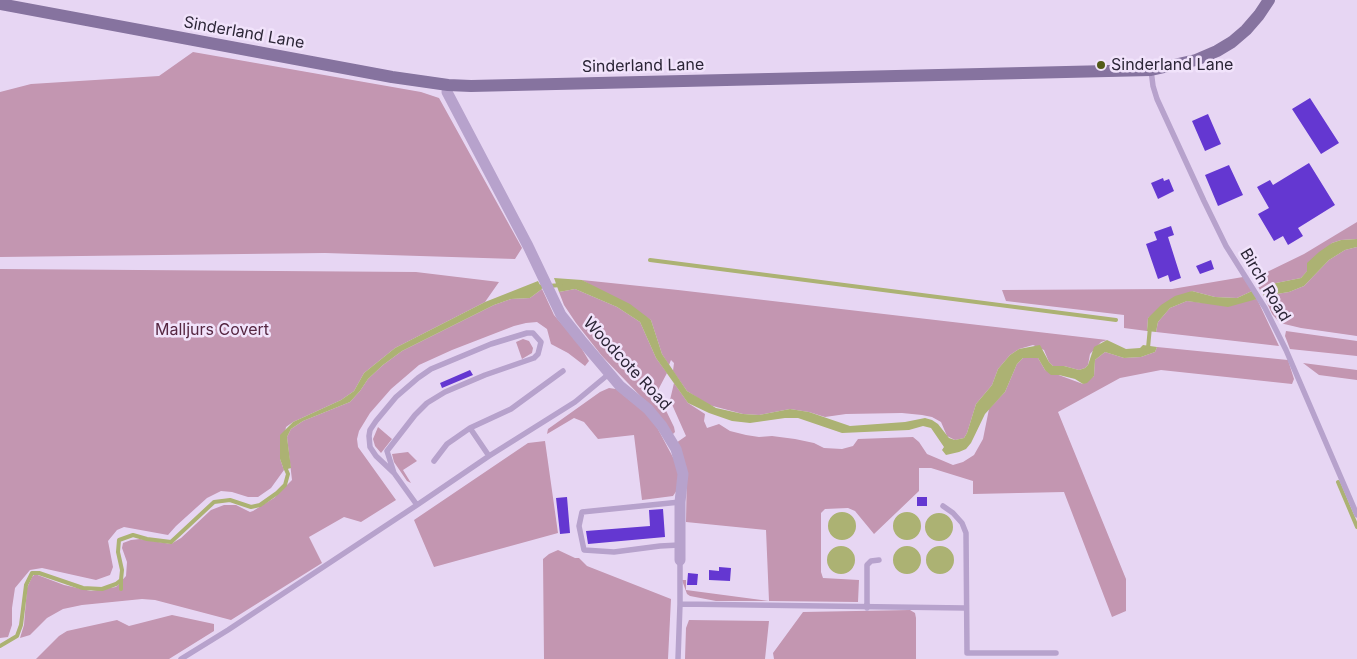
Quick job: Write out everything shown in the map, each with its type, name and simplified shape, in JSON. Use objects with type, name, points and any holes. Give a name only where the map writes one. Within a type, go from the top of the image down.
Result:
[{"type":"street","name":"Sinderland Lane","points":[[0,4],[392,77],[448,85],[479,86],[1150,70],[1196,60],[1217,51],[1232,42],[1246,30],[1269,0]]},
{"type":"street","name":"Woodcote Road","points":[[448,85],[447,92],[568,324],[620,386],[648,409],[662,426],[676,449],[683,474],[680,502],[680,560]]},
{"type":"lane","name":"Birch Road","points":[[1150,70],[1157,99],[1204,201],[1226,246],[1265,308],[1303,387],[1357,515]]},
{"type":"lane","points":[[394,473],[388,451],[415,415],[427,403],[445,392],[506,366],[534,358],[541,347],[541,342],[537,336],[533,333],[514,336],[442,364],[418,378],[396,397],[376,421],[370,430],[370,446],[376,456],[394,473],[418,505]]},
{"type":"lane","points":[[434,461],[447,444],[470,428],[511,409],[563,372]]},
{"type":"lane","points":[[181,659],[574,402],[610,373]]},
{"type":"lane","points":[[470,428],[489,456]]},
{"type":"lane","points":[[679,545],[614,552],[584,550],[579,526],[582,512],[680,502]]},
{"type":"lane","points":[[943,506],[962,523],[966,533],[967,653],[1056,653]]},
{"type":"lane","name":"Woodcote Road","points":[[678,659],[680,560]]},
{"type":"lane","points":[[867,608],[867,565],[871,561],[879,560]]},
{"type":"lane","points":[[680,604],[966,608]]},
{"type":"green space","points":[[193,52],[421,92],[439,98],[522,248],[515,259],[325,253],[0,257],[0,92],[31,84],[159,76]]},
{"type":"green space","points":[[1357,222],[1357,239],[1341,240],[1332,243],[1301,278],[1276,283],[1260,290],[1252,275],[1267,272],[1304,254]]},
{"type":"green space","points":[[1357,247],[1357,336],[1280,323],[1272,314],[1264,296],[1289,292],[1304,286],[1329,260],[1345,250]]},
{"type":"green space","name":"Malljurs Covert","points":[[0,269],[416,272],[499,282],[485,302],[395,348],[364,373],[354,391],[341,400],[286,427],[280,459],[284,470],[271,488],[258,497],[248,497],[221,491],[207,498],[168,535],[124,527],[117,530],[108,541],[113,567],[110,575],[96,580],[42,568],[30,570],[15,588],[12,625],[8,637],[0,638]]},
{"type":"green space","points":[[1243,277],[1252,291],[1237,298],[1215,297],[1192,291],[1148,318],[1147,331],[1124,328],[1124,315],[1006,301],[1002,290],[1172,289]]},
{"type":"green space","points":[[582,280],[1107,340],[1101,342],[1090,354],[1088,365],[1079,370],[1064,366],[1053,366],[1049,362],[1044,350],[1033,345],[1019,349],[1010,355],[998,369],[992,385],[976,404],[964,438],[955,440],[947,436],[941,422],[932,417],[922,415],[902,413],[846,414],[825,417],[790,409],[759,415],[743,414],[709,405],[687,391],[673,371],[674,363],[671,360],[669,365],[662,354],[651,320]]},
{"type":"green space","points":[[542,289],[554,315],[579,344],[589,361],[585,366],[568,353],[551,344],[547,329],[537,322],[514,326],[419,365],[391,389],[370,413],[359,431],[357,439],[358,447],[396,500],[361,522],[344,517],[309,537],[322,563],[231,620],[155,600],[142,599],[82,605],[63,609],[47,618],[30,635],[20,638],[24,625],[27,588],[35,574],[64,585],[91,591],[116,587],[126,576],[127,562],[122,548],[123,543],[140,539],[171,544],[181,538],[211,510],[224,505],[236,505],[250,512],[253,511],[274,498],[292,480],[287,437],[291,429],[303,421],[350,402],[368,379],[402,351],[494,305],[511,299],[530,298]]},
{"type":"green space","points":[[575,289],[617,307],[640,322],[656,358],[667,373],[657,392],[674,427],[675,432],[671,436],[649,405],[602,356],[564,305],[559,292]]},
{"type":"green space","points":[[1257,299],[1279,346],[1156,332],[1158,322],[1170,308],[1187,301],[1205,303]]},
{"type":"green space","points":[[1286,331],[1357,341],[1357,356],[1290,349],[1285,336]]},
{"type":"green space","points":[[523,339],[529,341],[533,348],[532,353],[522,359],[516,342]]},
{"type":"green space","points":[[1157,347],[1288,360],[1294,379],[1292,384],[1161,370],[1120,378],[1058,412],[1126,579],[1126,611],[1112,617],[1064,492],[973,494],[973,481],[931,468],[919,468],[919,491],[874,534],[855,511],[848,508],[825,509],[821,513],[821,572],[823,578],[859,580],[858,602],[769,601],[766,530],[686,522],[687,470],[676,443],[686,436],[670,400],[674,383],[688,403],[705,414],[704,421],[707,428],[719,424],[730,431],[746,435],[795,439],[814,443],[824,448],[842,449],[853,446],[858,439],[913,437],[927,454],[953,465],[963,462],[974,455],[983,439],[989,409],[1005,392],[1017,364],[1023,358],[1038,358],[1045,370],[1083,384],[1094,376],[1095,360],[1105,352],[1124,358],[1141,357],[1155,352]]},
{"type":"green space","points":[[1303,363],[1357,370],[1357,380],[1319,375]]},
{"type":"green space","points":[[609,388],[616,389],[652,418],[676,463],[679,474],[677,490],[673,496],[642,500],[634,435],[598,439],[584,422],[574,418],[547,434],[548,429],[600,392]]},
{"type":"green space","points":[[378,427],[392,439],[381,453],[375,446],[373,439]]},
{"type":"green space","points":[[545,441],[558,533],[434,567],[414,520],[528,443]]},
{"type":"green space","points":[[408,452],[417,461],[403,470],[411,483],[407,481],[394,462],[392,454]]},
{"type":"green space","points":[[558,550],[579,558],[587,566],[671,599],[668,659],[544,659],[543,559]]},
{"type":"green space","points":[[682,580],[686,580],[686,590],[769,601],[716,601],[690,596],[687,594]]},
{"type":"green space","points":[[910,610],[915,613],[916,618],[916,659],[774,659],[773,653],[803,612]]},
{"type":"green space","points":[[172,615],[214,624],[214,631],[169,659],[36,659],[59,636],[67,631],[117,620],[129,626]]},
{"type":"green space","points":[[689,620],[769,621],[765,659],[685,659],[686,628]]},
{"type":"shaded area","points":[[1357,239],[1357,247],[1345,250],[1329,260],[1304,286],[1289,292],[1264,296],[1260,290],[1276,283],[1301,278],[1307,271],[1307,263],[1319,252],[1332,243],[1341,240]]},
{"type":"shaded area","points":[[554,278],[582,280],[630,304],[651,320],[662,354],[687,391],[716,408],[743,414],[759,415],[790,409],[809,412],[850,426],[905,422],[925,418],[938,424],[949,438],[955,440],[964,438],[976,404],[992,385],[998,369],[1010,355],[1019,349],[1040,345],[1053,366],[1064,366],[1079,370],[1088,365],[1094,347],[1107,340],[1126,349],[1140,348],[1143,345],[1157,347],[1155,352],[1141,357],[1124,358],[1105,352],[1095,360],[1094,376],[1087,383],[1083,384],[1075,379],[1051,375],[1045,370],[1038,358],[1023,358],[1017,364],[1005,392],[985,414],[971,443],[966,449],[946,455],[942,450],[944,447],[931,428],[923,426],[909,430],[842,433],[798,418],[750,423],[732,421],[709,413],[688,403],[656,358],[640,322],[617,307],[575,289],[559,292]]},
{"type":"shaded area","points":[[538,281],[542,289],[530,298],[511,299],[494,305],[402,351],[368,379],[350,402],[303,421],[291,429],[287,437],[291,468],[284,470],[280,459],[280,435],[293,422],[341,400],[354,391],[364,373],[395,348],[485,302]]},
{"type":"shaded area","points":[[1192,291],[1215,297],[1237,298],[1252,291],[1257,299],[1228,307],[1187,301],[1170,308],[1158,322],[1156,332],[1147,331],[1148,318],[1161,305],[1175,296]]},
{"type":"shaded area","points":[[842,512],[852,516],[856,526],[852,536],[842,540],[832,536],[828,526],[832,516]]},
{"type":"shaded area","points":[[907,512],[917,516],[921,526],[917,536],[907,540],[897,536],[893,526],[897,516]]},
{"type":"shaded area","points":[[939,513],[949,517],[953,527],[949,537],[939,541],[929,537],[925,527],[929,517]]},
{"type":"shaded area","points":[[841,546],[851,550],[855,560],[851,570],[841,574],[831,570],[827,560],[831,550]]},
{"type":"shaded area","points":[[907,546],[917,550],[921,560],[917,570],[907,574],[897,570],[893,560],[897,550]]},
{"type":"shaded area","points":[[940,546],[950,550],[954,560],[950,570],[940,574],[930,570],[926,560],[930,550]]},
{"type":"building","points":[[1310,98],[1339,143],[1321,154],[1292,109]]},
{"type":"building","points":[[1208,114],[1221,144],[1205,151],[1192,121]]},
{"type":"building","points":[[1309,163],[1335,205],[1298,228],[1303,236],[1288,245],[1283,236],[1274,241],[1258,214],[1269,208],[1257,187],[1270,180],[1273,185]]},
{"type":"building","points":[[1229,165],[1243,195],[1218,206],[1205,175]]},
{"type":"building","points":[[1163,178],[1164,181],[1169,179],[1174,191],[1158,199],[1151,183]]},
{"type":"building","points":[[1171,226],[1174,235],[1168,237],[1181,278],[1170,282],[1168,275],[1158,279],[1146,244],[1157,240],[1154,232]]},
{"type":"building","points":[[1211,260],[1214,269],[1200,274],[1196,266]]},
{"type":"building","points":[[470,370],[473,375],[442,388],[440,383]]},
{"type":"building","points":[[567,497],[570,533],[560,534],[556,498]]},
{"type":"building","points":[[917,497],[927,497],[927,506],[917,506]]},
{"type":"building","points":[[663,509],[665,537],[588,544],[586,531],[650,526],[649,510]]},
{"type":"building","points":[[719,567],[731,568],[730,581],[709,580],[709,570],[719,571]]},
{"type":"building","points":[[688,573],[698,574],[697,585],[687,585]]},
{"type":"waterway","points":[[650,260],[1116,320]]},
{"type":"waterway","points":[[535,287],[561,285]]},
{"type":"waterway","points":[[1147,350],[1150,327]]},
{"type":"waterway","points":[[0,646],[17,636],[21,625],[26,585],[32,573],[39,573],[83,588],[102,589],[116,584],[121,580],[122,570],[118,552],[119,540],[133,535],[171,542],[214,502],[230,500],[251,507],[260,505],[285,485],[288,474],[285,467]]},
{"type":"waterway","points":[[1338,482],[1357,527]]},
{"type":"waterway","points":[[121,580],[121,589]]},
{"type":"place","name":"Sinderland Lane","points":[[1101,65]]}]
